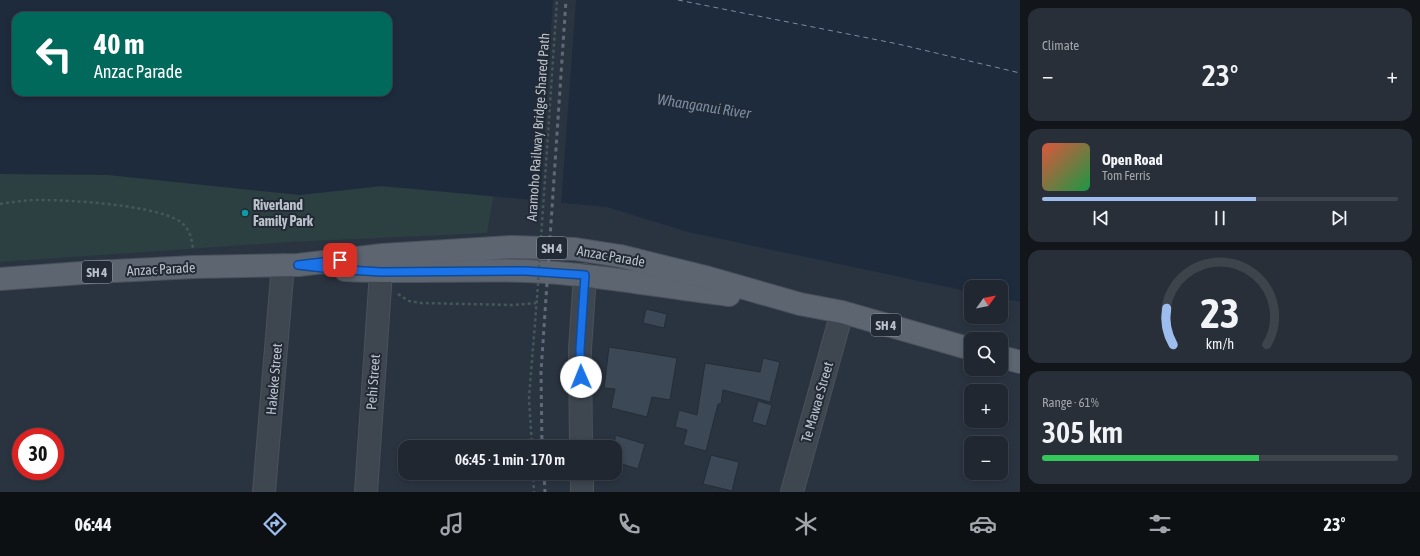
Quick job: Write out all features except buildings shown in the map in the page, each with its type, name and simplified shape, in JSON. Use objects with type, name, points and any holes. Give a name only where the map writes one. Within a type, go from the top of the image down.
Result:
[{"type":"main road","name":"Anzac Parade","points":[[0,279],[194,267],[290,265],[383,255],[512,247],[575,249],[620,256],[709,278],[800,304]]},
{"type":"main road","name":"Anzac Parade","points":[[290,265],[381,272],[526,271],[585,275],[800,304],[842,312],[964,347]]},
{"type":"main road","points":[[1008,359],[1020,362]]},
{"type":"street","name":"Hakeke Street","points":[[264,492],[290,265]]},
{"type":"street","name":"Pehi Street","points":[[366,492],[381,272]]},
{"type":"street","points":[[581,440],[580,349],[585,275]]},
{"type":"street","name":"Te Mawae Street","points":[[792,492],[842,312]]},
{"type":"street","points":[[582,480],[582,492]]},
{"type":"path","name":"Aramoho Railway Bridge Shared Path","points":[[532,440],[529,398],[557,0]]},
{"type":"path","points":[[0,204],[40,200],[122,205],[172,217],[184,224],[190,232],[193,244],[194,267]]},
{"type":"path","points":[[381,272],[392,290],[409,301],[421,303],[512,305],[536,303]]},
{"type":"path","points":[[533,480],[534,492]]},
{"type":"shaded area","name":"Riverland Family Park","points":[[0,164],[494,193],[487,233],[290,242],[0,262]]},
{"type":"water","name":"Whanganui River","points":[[0,0],[1020,0],[1020,302],[1008,299],[1008,280],[964,280],[964,291],[688,232],[607,207],[382,186],[300,195],[108,175],[0,174]]},
{"type":"pier","points":[[553,0],[576,0],[561,205],[540,203]]},
{"type":"ferry route","points":[[678,0],[898,44],[1020,73]]},
{"type":"railway","points":[[542,440],[541,372],[566,0]]},
{"type":"railway","points":[[544,480],[545,492]]},
{"type":"place","name":"Riverland Family Park","points":[[245,213]]},
{"type":"route","points":[[340,260],[298,265],[381,272],[526,271],[585,275],[580,349],[581,377]]}]
